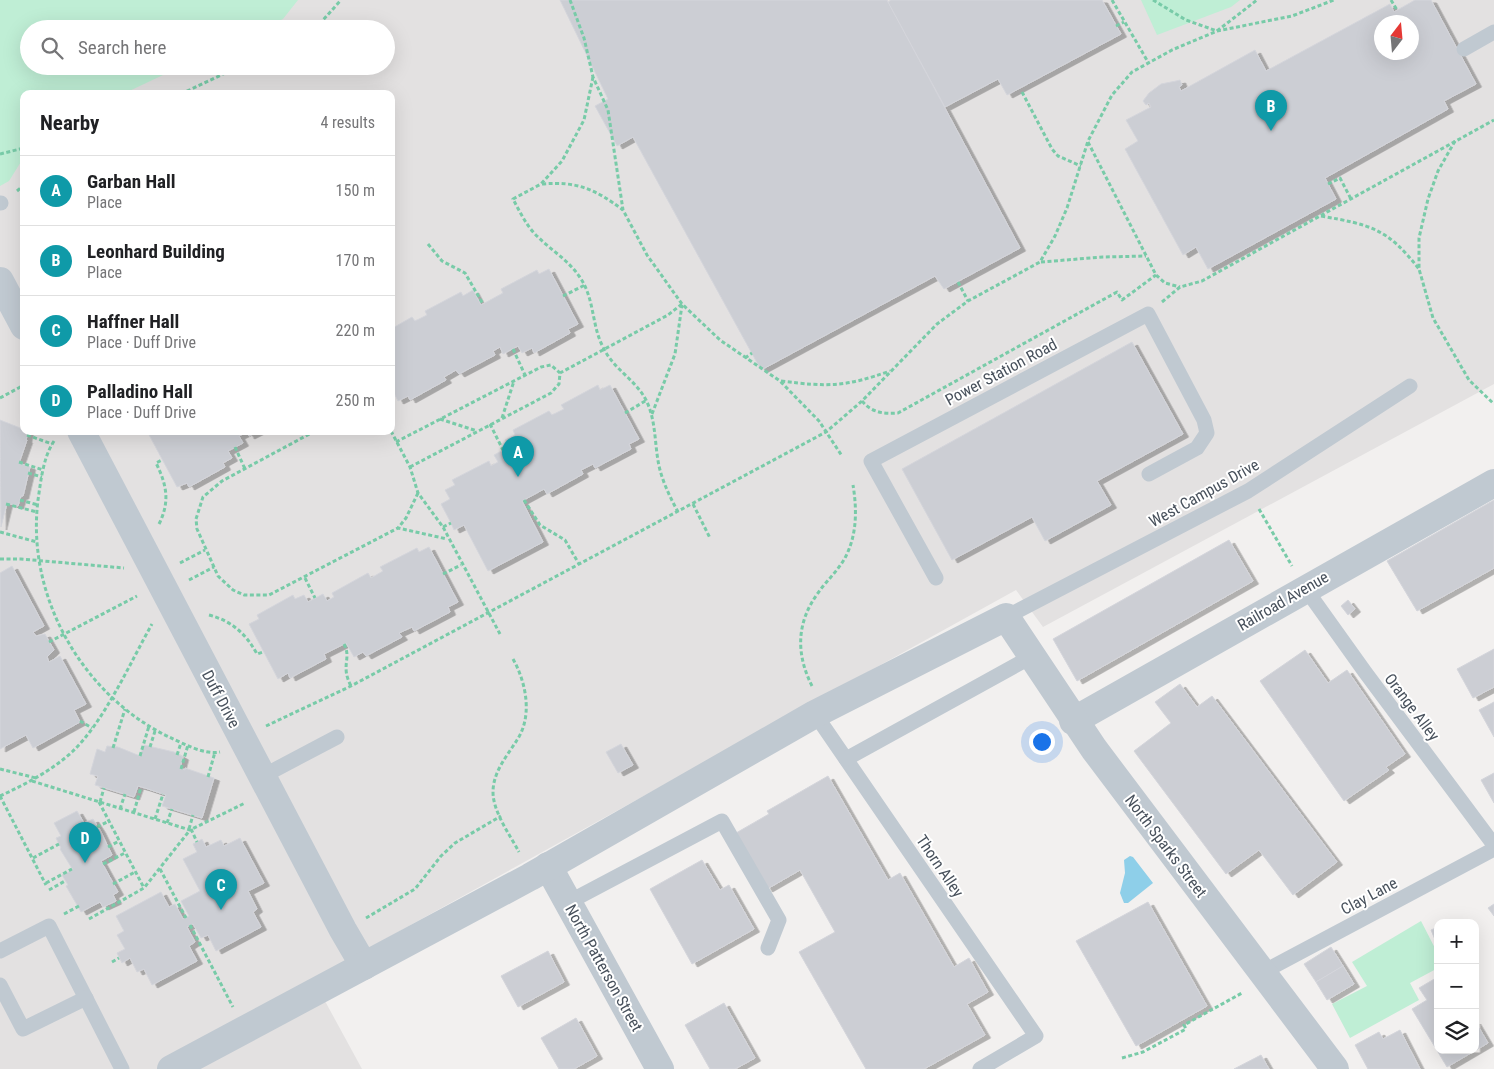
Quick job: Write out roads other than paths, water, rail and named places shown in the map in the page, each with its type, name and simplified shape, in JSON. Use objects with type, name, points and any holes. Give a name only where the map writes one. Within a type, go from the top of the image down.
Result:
[{"type":"street","points":[[0,281],[20,318]]},
{"type":"street","name":"Duff Drive","points":[[82,435],[343,930],[364,966]]},
{"type":"street","name":"Railroad Avenue","points":[[1073,721],[1305,588],[1494,483]]},
{"type":"street","points":[[171,1069],[548,866],[814,702],[1006,617]]},
{"type":"street","name":"North Sparks Street","points":[[1006,617],[1073,721],[1335,1069]]},
{"type":"street","name":"North Patterson Street","points":[[548,866],[660,1069]]},
{"type":"lane","points":[[1464,48],[1494,32]]},
{"type":"lane","name":"Power Station Road","points":[[936,578],[871,461],[1148,314],[1204,420],[1207,433],[1197,448],[1149,474]]},
{"type":"lane","name":"West Campus Drive","points":[[1006,617],[1248,491],[1410,386]]},
{"type":"lane","name":"Orange Alley","points":[[1305,588],[1365,672],[1494,844]]},
{"type":"lane","points":[[846,759],[1032,657]]},
{"type":"lane","name":"Thorn Alley","points":[[814,702],[846,759],[1036,1036],[980,1069]]},
{"type":"lane","points":[[263,776],[338,737]]},
{"type":"lane","points":[[567,903],[722,821],[779,920],[768,948]]},
{"type":"lane","name":"Clay Lane","points":[[1261,973],[1494,849]]},
{"type":"lane","points":[[0,951],[49,926],[122,1069]]},
{"type":"lane","points":[[0,985],[23,1029],[86,998]]},
{"type":"water","points":[[1130,856],[1133,857],[1153,883],[1128,903],[1124,903],[1120,893],[1125,873],[1124,860]]},
{"type":"place","name":"Leonhard Building","points":[[1271,131]]},
{"type":"place","name":"Garban Hall","points":[[518,477]]},
{"type":"place","name":"Palladino Hall","points":[[85,863]]},
{"type":"place","name":"Haffner Hall","points":[[221,910]]}]
